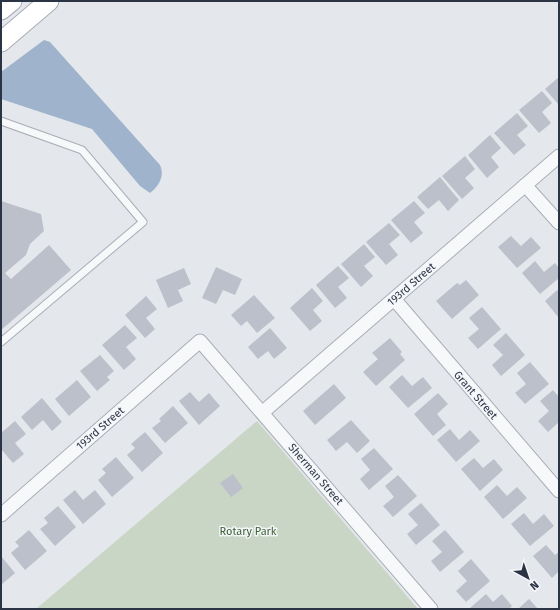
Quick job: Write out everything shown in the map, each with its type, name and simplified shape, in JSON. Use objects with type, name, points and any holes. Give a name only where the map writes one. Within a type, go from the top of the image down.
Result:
[{"type":"main road","points":[[1,10],[12,1]]},
{"type":"main road","points":[[1,42],[49,1]]},
{"type":"street","name":"193rd Street","points":[[263,412],[559,156]]},
{"type":"street","points":[[525,185],[559,223]]},
{"type":"street","name":"Grant Street","points":[[394,299],[559,491]]},
{"type":"street","name":"193rd Street","points":[[1,515],[200,341]]},
{"type":"street","name":"Sherman Street","points":[[200,341],[432,609]]},
{"type":"lane","points":[[1,121],[82,150],[143,222],[1,342]]},
{"type":"green space","name":"Rotary Park","points":[[257,421],[418,609],[36,609]]},
{"type":"water","points":[[44,40],[50,42],[160,165],[162,173],[160,180],[150,193],[140,186],[92,129],[1,99],[1,72]]},
{"type":"building","points":[[559,77],[559,105],[545,89]]},
{"type":"building","points":[[542,91],[552,103],[542,112],[551,123],[539,133],[519,110]]},
{"type":"building","points":[[517,113],[528,126],[517,135],[526,145],[514,155],[494,133]]},
{"type":"building","points":[[490,135],[501,148],[491,157],[499,167],[487,178],[468,155]]},
{"type":"building","points":[[465,156],[475,169],[465,178],[474,188],[462,199],[442,176]]},
{"type":"building","points":[[440,177],[459,200],[448,211],[439,200],[428,209],[417,197]]},
{"type":"building","points":[[1,201],[41,214],[44,231],[30,244],[26,255],[5,273],[11,279],[49,245],[71,270],[1,330]]},
{"type":"building","points":[[414,201],[425,213],[414,222],[423,233],[411,243],[391,220]]},
{"type":"building","points":[[389,223],[400,235],[389,244],[398,255],[386,265],[366,242]]},
{"type":"building","points":[[511,236],[521,246],[531,237],[541,248],[517,268],[498,247]]},
{"type":"building","points":[[364,244],[375,257],[364,266],[373,276],[361,287],[341,264]]},
{"type":"building","points":[[535,261],[544,272],[555,263],[559,268],[559,278],[540,294],[522,273]]},
{"type":"building","points":[[338,266],[349,278],[338,287],[347,298],[335,308],[316,285]]},
{"type":"building","points":[[216,267],[242,279],[235,295],[223,290],[216,304],[202,298]]},
{"type":"building","points":[[184,268],[191,284],[178,290],[183,301],[168,308],[156,280]]},
{"type":"building","points":[[466,280],[479,295],[452,319],[436,301],[457,283],[460,285]]},
{"type":"building","points":[[312,288],[323,301],[313,310],[322,321],[310,331],[290,308]]},
{"type":"building","points":[[557,290],[559,292],[559,318],[545,301]]},
{"type":"building","points":[[254,295],[275,318],[257,333],[247,321],[241,326],[231,315]]},
{"type":"building","points":[[146,296],[157,309],[146,318],[155,329],[145,338],[125,315]]},
{"type":"building","points":[[482,307],[501,329],[478,349],[468,338],[479,329],[469,318]]},
{"type":"building","points":[[125,325],[137,338],[126,347],[136,359],[124,370],[102,345]]},
{"type":"building","points":[[270,328],[287,348],[274,359],[268,351],[258,359],[248,347]]},
{"type":"building","points":[[506,333],[525,355],[501,376],[492,365],[503,355],[493,345]]},
{"type":"building","points":[[390,338],[402,352],[400,354],[405,360],[376,386],[363,372],[378,359],[372,353]]},
{"type":"building","points":[[100,355],[114,371],[107,377],[110,380],[97,391],[80,371]]},
{"type":"building","points":[[530,362],[549,384],[525,404],[515,393],[526,384],[517,373]]},
{"type":"building","points":[[402,375],[412,386],[423,377],[432,388],[408,408],[389,387]]},
{"type":"building","points":[[77,380],[91,397],[69,416],[55,399]]},
{"type":"building","points":[[334,384],[346,398],[315,425],[303,411]]},
{"type":"building","points":[[553,390],[559,397],[559,422],[548,432],[538,421],[549,411],[540,401]]},
{"type":"building","points":[[190,392],[199,402],[209,393],[220,406],[199,425],[179,401]]},
{"type":"building","points":[[438,393],[448,404],[437,414],[446,425],[433,436],[414,414]]},
{"type":"building","points":[[42,398],[62,422],[52,431],[43,420],[32,430],[21,417]]},
{"type":"building","points":[[173,406],[188,423],[165,443],[152,428],[161,421],[159,419]]},
{"type":"building","points":[[351,420],[370,441],[357,453],[347,442],[336,451],[327,440]]},
{"type":"building","points":[[15,421],[26,434],[15,443],[24,454],[13,463],[1,449],[1,433]]},
{"type":"building","points":[[450,429],[459,440],[470,430],[480,441],[456,462],[437,440]]},
{"type":"building","points":[[145,432],[163,453],[142,472],[127,455],[135,448],[131,444]]},
{"type":"building","points":[[374,448],[393,469],[369,490],[360,479],[370,470],[361,459]]},
{"type":"building","points":[[116,457],[134,478],[112,497],[98,480],[106,473],[102,469]]},
{"type":"building","points":[[474,458],[483,468],[494,459],[503,470],[480,491],[461,469]]},
{"type":"building","points":[[233,474],[243,488],[231,497],[220,483]]},
{"type":"building","points":[[398,475],[417,496],[393,517],[383,506],[394,497],[385,486]]},
{"type":"building","points":[[497,485],[507,496],[517,487],[527,498],[503,519],[484,497]]},
{"type":"building","points":[[75,490],[83,500],[95,490],[106,504],[83,524],[63,500]]},
{"type":"building","points":[[421,503],[440,525],[416,545],[407,534],[418,525],[408,514]]},
{"type":"building","points":[[58,506],[76,527],[55,546],[40,529],[48,523],[44,518]]},
{"type":"building","points":[[524,513],[533,524],[544,514],[554,526],[530,546],[511,524]]},
{"type":"building","points":[[29,530],[47,551],[25,570],[11,553],[19,546],[15,542]]},
{"type":"building","points":[[445,530],[464,552],[440,572],[431,561],[442,552],[432,541]]},
{"type":"building","points":[[546,545],[555,555],[559,552],[559,571],[552,578],[533,556]]},
{"type":"building","points":[[1,556],[15,573],[1,585]]},
{"type":"building","points":[[471,559],[490,581],[466,602],[456,591],[467,581],[458,571]]},
{"type":"building","points":[[486,594],[493,602],[502,594],[512,606],[509,609],[470,608]]},
{"type":"building","points":[[529,599],[538,609],[519,608]]}]
